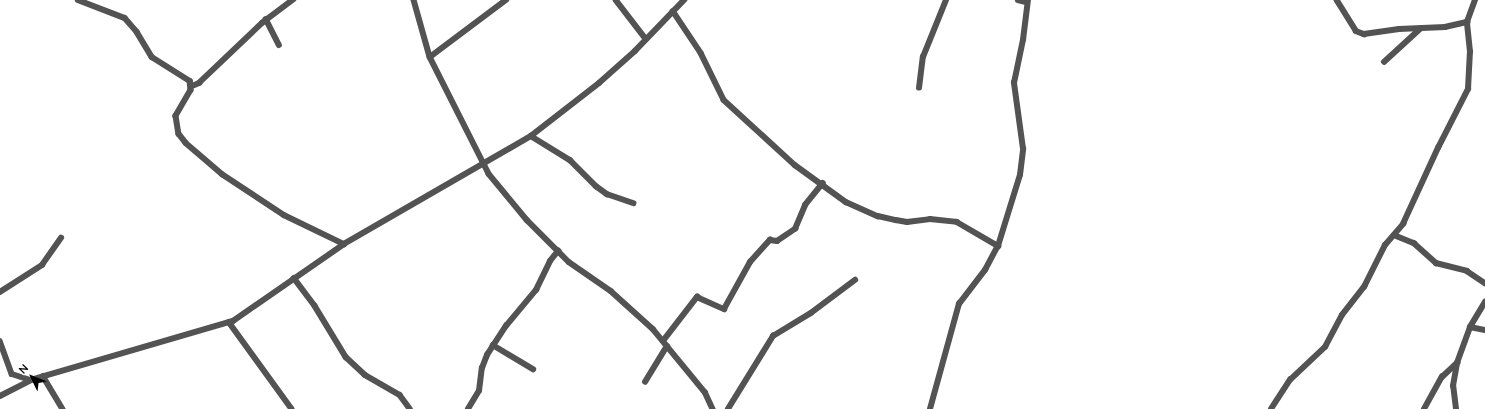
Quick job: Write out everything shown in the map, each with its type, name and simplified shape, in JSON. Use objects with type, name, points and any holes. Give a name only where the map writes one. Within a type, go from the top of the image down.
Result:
[{"type":"street","points":[[78,0],[125,18],[137,32],[152,57],[187,77],[192,86],[190,94],[176,116],[179,134],[186,143],[222,174],[277,211],[344,244]]},
{"type":"street","points":[[192,86],[199,83],[266,19],[293,0]]},
{"type":"street","points":[[414,0],[430,57],[482,165],[527,220],[558,251],[628,305],[665,344],[704,392],[713,409]]},
{"type":"street","points":[[430,57],[506,0]]},
{"type":"street","points":[[616,0],[646,39]]},
{"type":"street","points":[[0,396],[31,380],[43,376],[230,322],[344,244],[531,136],[599,83],[646,39],[684,0]]},
{"type":"street","points":[[918,88],[923,57],[946,0]]},
{"type":"street","points":[[930,409],[958,304],[985,270],[998,246],[1022,164],[1023,149],[1014,83],[1023,40],[1027,1],[1018,0]]},
{"type":"street","points":[[1337,0],[1353,27],[1360,33],[1421,29],[1467,22]]},
{"type":"street","points":[[1271,409],[1290,380],[1325,347],[1342,316],[1364,287],[1385,245],[1403,224],[1438,148],[1468,89],[1470,52],[1467,22],[1475,0]]},
{"type":"street","points":[[673,12],[701,53],[724,100],[795,164],[823,183],[846,202],[878,216],[907,222],[930,219],[957,222],[998,246]]},
{"type":"street","points":[[266,19],[279,45]]},
{"type":"street","points":[[1384,62],[1421,29]]},
{"type":"street","points":[[531,136],[570,160],[602,190],[621,200],[633,203]]},
{"type":"street","points":[[645,382],[665,344],[697,297],[724,309],[750,262],[770,240],[777,241],[795,229],[805,206],[823,183]]},
{"type":"street","points":[[1394,235],[1414,243],[1436,263],[1468,271],[1485,283]]},
{"type":"street","points":[[0,292],[42,265],[61,238]]},
{"type":"street","points":[[468,409],[478,392],[482,368],[493,345],[536,290],[550,261],[558,251]]},
{"type":"street","points":[[294,278],[315,306],[346,357],[365,375],[400,395],[410,409]]},
{"type":"street","points":[[728,409],[773,336],[811,313],[855,280]]},
{"type":"street","points":[[1456,409],[1453,386],[1457,363],[1470,326],[1485,302]]},
{"type":"street","points":[[230,322],[292,409]]},
{"type":"street","points":[[1470,326],[1485,330]]},
{"type":"street","points":[[0,341],[12,374],[31,380]]},
{"type":"street","points":[[493,345],[534,370]]},
{"type":"street","points":[[1424,409],[1442,377],[1457,363]]},
{"type":"street","points":[[43,376],[63,409]]}]
